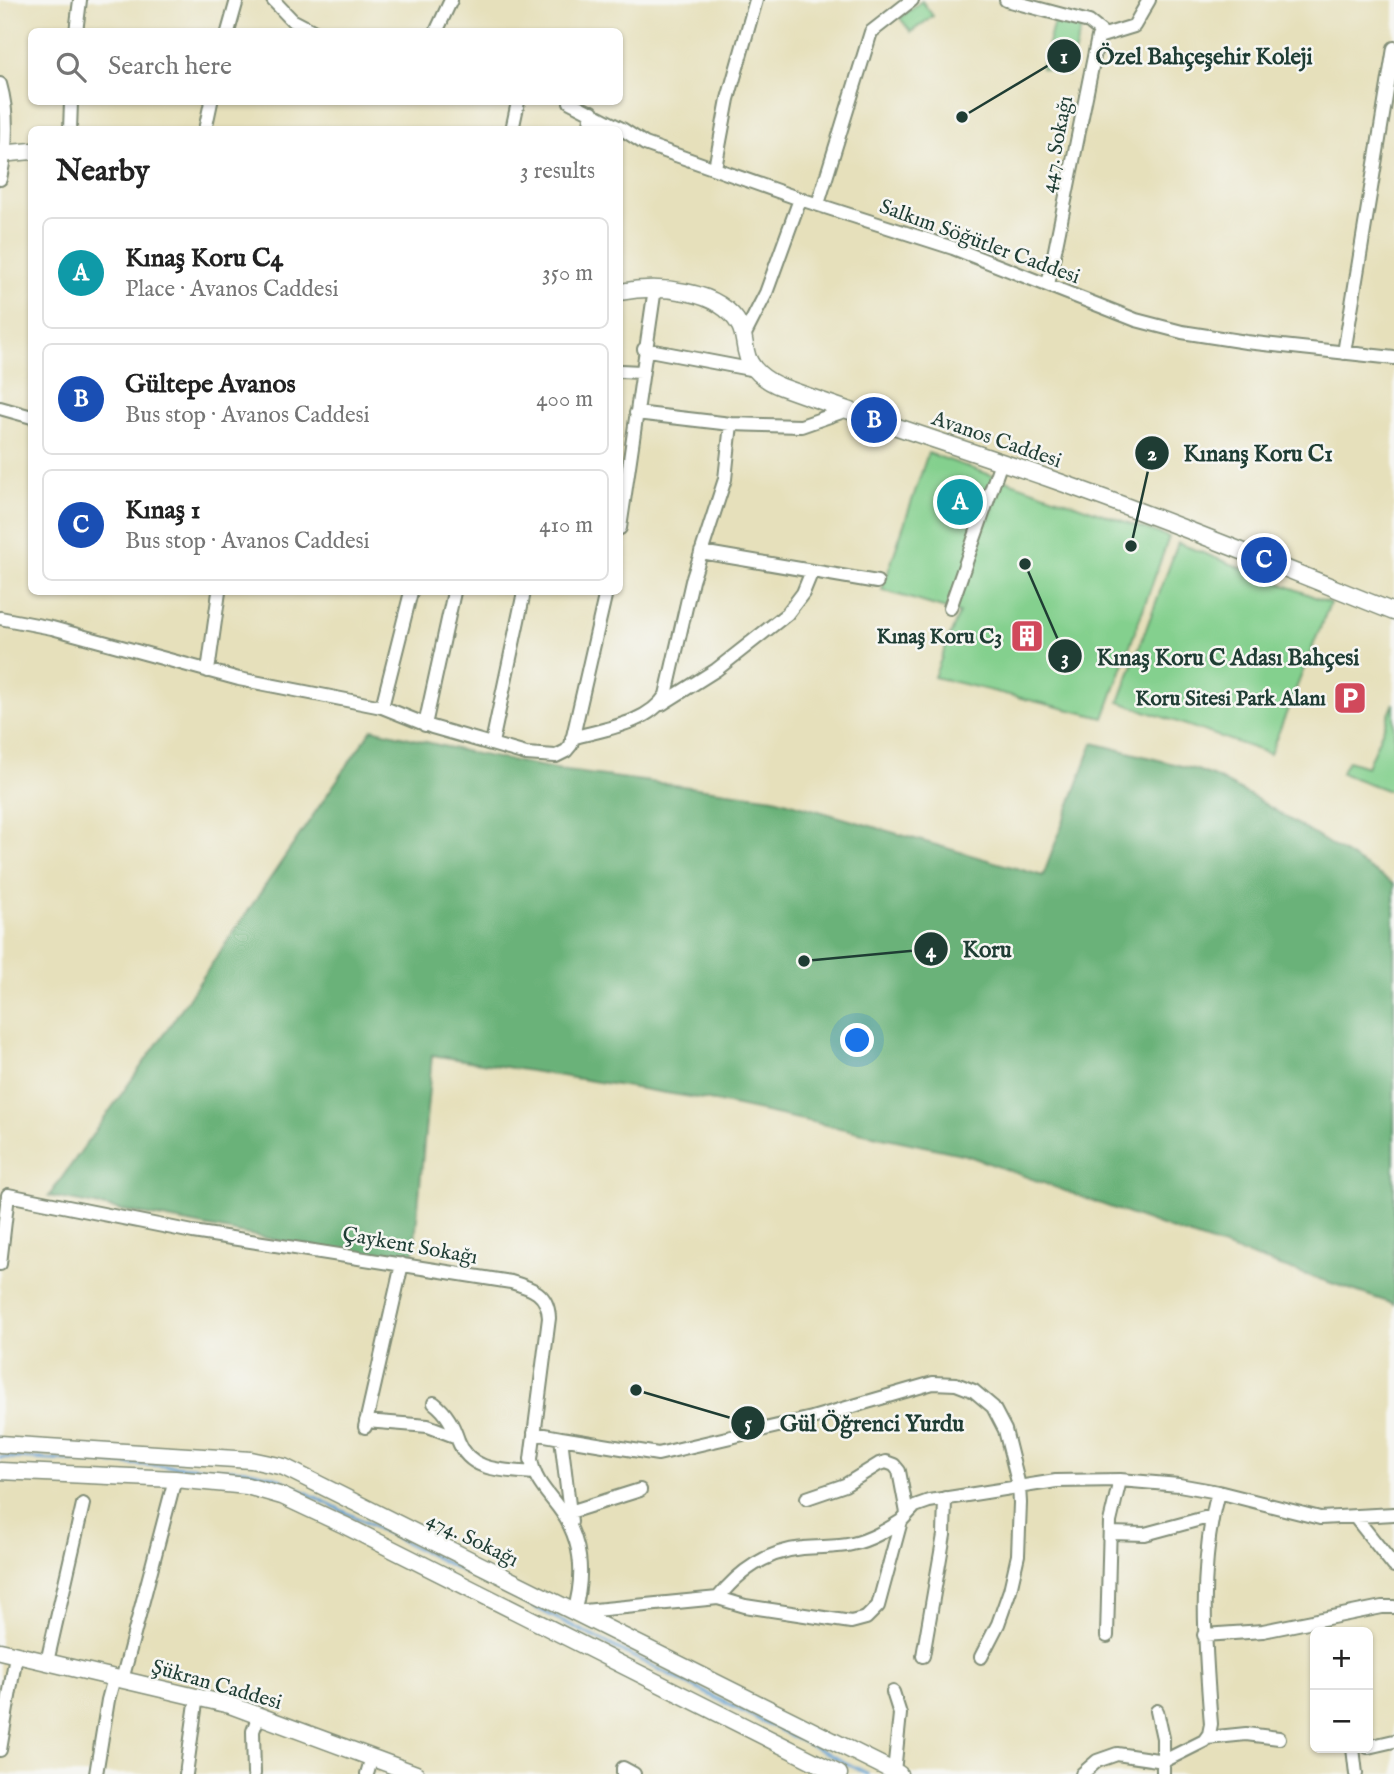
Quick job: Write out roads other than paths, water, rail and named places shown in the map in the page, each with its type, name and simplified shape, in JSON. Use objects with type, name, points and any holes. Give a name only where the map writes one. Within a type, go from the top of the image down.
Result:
[{"type":"street","points":[[76,28],[79,0]]},
{"type":"street","points":[[229,28],[237,0]]},
{"type":"street","points":[[273,0],[292,20],[308,28]]},
{"type":"street","points":[[438,28],[451,0]]},
{"type":"street","points":[[715,169],[737,65],[756,0]]},
{"type":"street","points":[[818,204],[871,32],[912,0]]},
{"type":"street","points":[[1006,0],[1089,22],[1104,34],[1134,26],[1149,0]]},
{"type":"street","name":"447. Sokağı","points":[[1048,285],[1098,37],[1104,34]]},
{"type":"street","points":[[1344,353],[1394,48]]},
{"type":"street","points":[[0,83],[6,105],[0,178]]},
{"type":"street","points":[[70,126],[71,105]]},
{"type":"street","points":[[206,126],[210,105]]},
{"type":"street","points":[[513,126],[517,105]]},
{"type":"street","name":"Salkım Söğütler Caddesi","points":[[576,105],[614,126]]},
{"type":"street","points":[[590,126],[592,113]]},
{"type":"street","name":"Salkım Söğütler Caddesi","points":[[623,131],[645,144],[800,199],[953,248],[1111,311],[1161,327],[1246,342],[1394,358]]},
{"type":"street","points":[[3,154],[28,151]]},
{"type":"street","points":[[744,336],[766,293],[800,199]]},
{"type":"street","points":[[623,507],[655,288]]},
{"type":"street","points":[[623,292],[655,288],[678,291],[722,306],[733,316],[744,336],[746,351],[755,370]]},
{"type":"street","points":[[644,349],[755,370]]},
{"type":"street","name":"Avanos Caddesi","points":[[755,370],[773,383],[1174,525],[1394,612]]},
{"type":"street","points":[[623,371],[642,372]]},
{"type":"street","points":[[0,408],[28,416]]},
{"type":"street","points":[[636,414],[731,424],[801,426],[847,410]]},
{"type":"street","points":[[659,705],[669,689],[692,581],[725,479],[731,424]]},
{"type":"street","points":[[950,608],[1002,463]]},
{"type":"street","points":[[701,552],[877,582]]},
{"type":"street","points":[[572,738],[630,722],[716,670],[786,614],[803,593],[812,571]]},
{"type":"street","points":[[208,671],[219,595]]},
{"type":"street","points":[[382,707],[410,595]]},
{"type":"street","points":[[425,725],[453,595]]},
{"type":"street","points":[[492,744],[523,595]]},
{"type":"street","points":[[0,618],[62,631],[271,687],[382,707],[425,725],[526,754],[556,756],[566,751],[572,738],[605,595]]},
{"type":"street","name":"Çaykent Sokağı","points":[[0,1264],[4,1193],[193,1232],[511,1282],[534,1289],[543,1297],[549,1318],[531,1459],[534,1473]]},
{"type":"street","points":[[402,1264],[366,1424],[428,1426],[457,1437]]},
{"type":"street","points":[[534,1433],[658,1454],[812,1418],[933,1383],[948,1383],[974,1391],[993,1407],[1005,1430],[1019,1486],[1020,1538],[1015,1573],[1001,1616],[981,1657]]},
{"type":"street","points":[[435,1403],[448,1417],[467,1456],[483,1467],[534,1473],[558,1507],[572,1530],[579,1550],[581,1574],[574,1612],[718,1598],[745,1606],[830,1620],[861,1620],[878,1606],[904,1517],[899,1471],[890,1463],[879,1464],[845,1485],[807,1498]]},
{"type":"street","points":[[561,1438],[572,1530]]},
{"type":"street","name":"474. Sokağı","points":[[0,1444],[176,1466],[282,1496],[839,1774]]},
{"type":"street","name":"474. Sokağı","points":[[0,1471],[176,1466],[251,1460],[284,1467],[896,1773]]},
{"type":"street","points":[[96,1774],[108,1700],[118,1679],[176,1466]]},
{"type":"street","points":[[1107,1636],[1110,1522],[1120,1480]]},
{"type":"street","points":[[718,1598],[736,1578],[768,1557],[801,1548],[854,1544],[879,1534],[922,1503],[1056,1481],[1120,1480],[1179,1485],[1219,1492],[1307,1516],[1333,1519],[1394,1514]]},
{"type":"street","points":[[570,1512],[640,1490]]},
{"type":"street","points":[[1207,1738],[1212,1724],[1204,1635],[1212,1516],[1219,1492]]},
{"type":"street","points":[[923,1656],[944,1535],[945,1498]]},
{"type":"street","points":[[47,1662],[83,1504]]},
{"type":"street","points":[[1110,1533],[1145,1534],[1212,1516]]},
{"type":"street","points":[[1354,1517],[1394,1566]]},
{"type":"street","points":[[1319,1627],[1382,1607],[1394,1607]]},
{"type":"street","points":[[1204,1635],[1310,1628]]},
{"type":"street","name":"Şükran Caddesi","points":[[0,1651],[197,1696],[258,1715],[416,1774]]},
{"type":"street","points":[[0,1750],[16,1655]]},
{"type":"street","points":[[893,1692],[900,1714],[896,1773]]},
{"type":"street","points":[[187,1774],[197,1696]]},
{"type":"street","points":[[1157,1712],[1163,1738],[1163,1768]]},
{"type":"street","points":[[254,1774],[253,1731],[258,1715]]},
{"type":"street","points":[[1163,1768],[1207,1738],[1246,1734],[1279,1738]]},
{"type":"street","points":[[1373,1745],[1394,1741]]},
{"type":"street","points":[[1356,1774],[1359,1753]]},
{"type":"street","points":[[1082,1774],[1104,1757],[1117,1754],[1163,1768]]},
{"type":"street","points":[[367,1774],[372,1757]]},
{"type":"street","points":[[623,1774],[623,1769],[634,1774]]},
{"type":"waterway","points":[[0,1457],[244,1470],[275,1477],[868,1774]]},
{"type":"place","name":"Özel Bahçeşehir Koleji","points":[[962,117]]},
{"type":"place","name":"Gültepe Avanos","points":[[874,420]]},
{"type":"place","name":"Kınaş Koru C4","points":[[960,502]]},
{"type":"place","name":"Kınanş Koru C1","points":[[1131,546]]},
{"type":"place","name":"Kınaş 1","points":[[1264,560]]},
{"type":"place","name":"Kınaş Koru C Adası Bahçesi","points":[[1025,564]]},
{"type":"place","name":"Kınaş Koru C3","points":[[1027,636]]},
{"type":"place","name":"Koru Sitesi Park Alanı","points":[[1350,698]]},
{"type":"place","name":"Koru","points":[[804,961]]},
{"type":"place","name":"Gül Öğrenci Yurdu","points":[[636,1390]]}]
